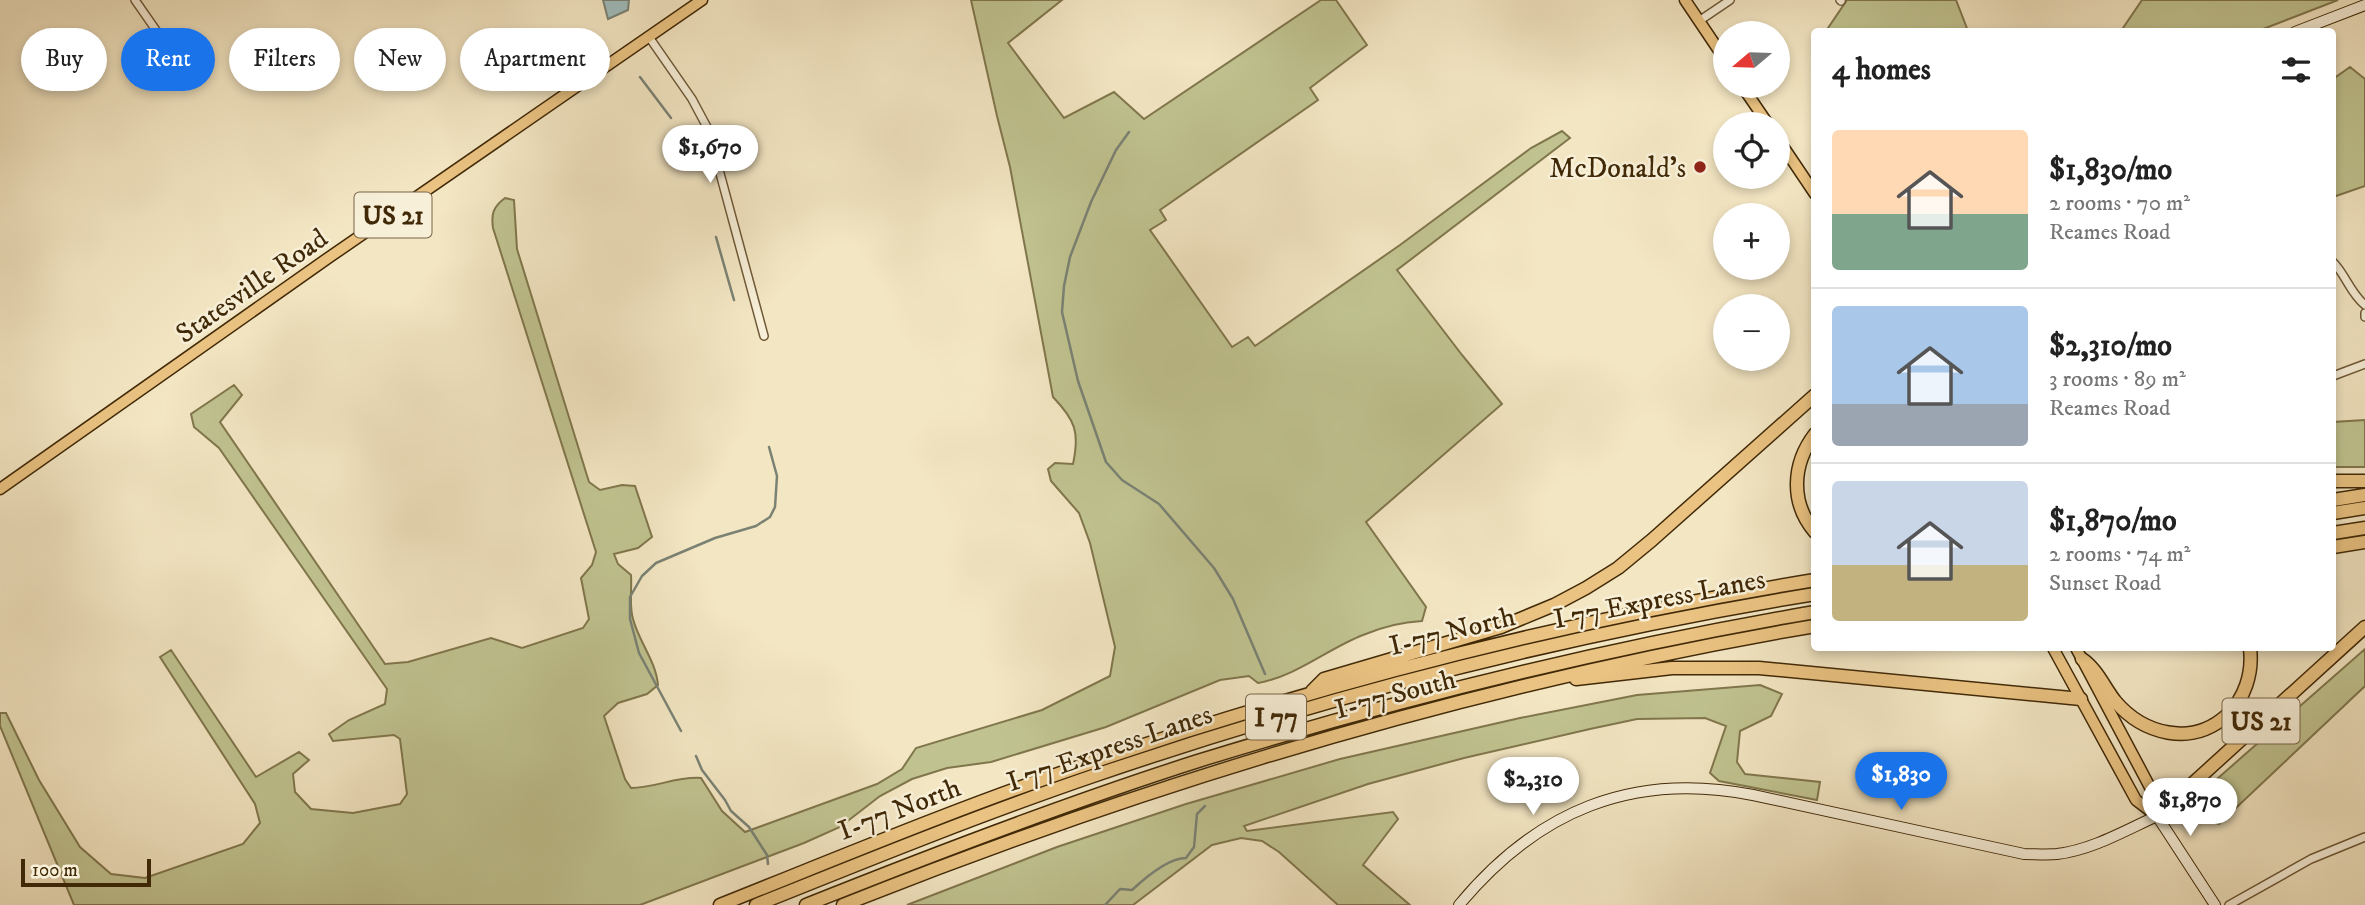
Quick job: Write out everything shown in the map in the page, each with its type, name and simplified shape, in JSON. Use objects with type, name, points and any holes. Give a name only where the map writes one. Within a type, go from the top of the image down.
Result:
[{"type":"highway","points":[[1309,694],[1324,679],[1519,620],[1554,605],[1602,578],[1652,540],[1811,399]]},
{"type":"highway","points":[[1811,441],[1801,458],[1796,482],[1801,510],[1811,526]]},
{"type":"highway","points":[[2336,481],[2365,481]]},
{"type":"highway","points":[[2336,499],[2365,495]]},
{"type":"highway","points":[[2336,513],[2365,508]]},
{"type":"highway","points":[[2336,533],[2365,528]]},
{"type":"highway","points":[[2336,547],[2365,542]]},
{"type":"highway","name":"I-77 North","points":[[720,905],[990,798],[1137,747],[1309,694],[1454,654],[1551,631],[1811,581]]},
{"type":"highway","name":"I 77 Express Lanes","points":[[756,905],[1044,793],[1191,743],[1302,710],[1457,667],[1554,644],[1661,621],[1811,595]]},
{"type":"highway","name":"I 77 Express Lanes","points":[[806,905],[1063,807],[1307,728],[1558,663],[1811,613]]},
{"type":"highway","name":"I-77 South","points":[[842,905],[1031,833],[1201,775],[1363,726],[1516,686],[1667,653],[1811,627]]},
{"type":"highway","name":"US 21","points":[[2158,816],[2365,627]]},
{"type":"highway","points":[[2079,653],[2091,664],[2117,703],[2139,722],[2161,732],[2185,734],[2216,723],[2233,709],[2249,677],[2250,651]]},
{"type":"highway","points":[[1516,686],[1672,668],[1730,667],[1803,671],[2081,699]]},
{"type":"main road","name":"Statesville Road","points":[[0,489],[702,0]]},
{"type":"main road","points":[[1685,0],[1713,41]]},
{"type":"main road","points":[[2305,28],[2365,5]]},
{"type":"main road","points":[[1790,157],[1811,188]]},
{"type":"main road","points":[[2055,651],[2136,800],[2158,816]]},
{"type":"main road","points":[[2079,653],[2152,791],[2158,816],[2214,905]]},
{"type":"main road","points":[[1460,905],[1501,859],[1548,826],[1595,804],[1646,791],[1695,787],[1728,790],[2024,854],[2071,852],[2158,816]]},
{"type":"street","points":[[135,0],[154,28]]},
{"type":"street","points":[[1699,20],[1730,0]]},
{"type":"street","points":[[649,37],[692,99],[708,129],[764,336]]},
{"type":"street","points":[[2336,266],[2353,294],[2365,305]]},
{"type":"street","points":[[2336,375],[2365,365]]},
{"type":"street","points":[[2229,905],[2311,859],[2365,837]]},
{"type":"green space","points":[[971,0],[1062,0],[1008,43],[1064,118],[1114,92],[1144,119],[1321,0],[1336,0],[1367,45],[1310,88],[1318,100],[1160,210],[1166,220],[1150,230],[1232,347],[1248,337],[1255,346],[1400,245],[1531,148],[1562,131],[1570,138],[1397,270],[1502,404],[1366,522],[1426,607],[1422,621],[1370,632],[1272,680],[1258,683],[1249,676],[1220,680],[1106,727],[991,762],[947,768],[912,779],[880,796],[840,827],[640,905],[74,905],[0,726],[0,713],[6,713],[39,780],[80,847],[111,874],[145,878],[243,844],[260,823],[255,804],[160,657],[171,650],[256,777],[299,752],[309,760],[293,774],[295,792],[311,809],[353,813],[400,804],[407,794],[400,739],[394,735],[333,741],[329,734],[349,720],[385,704],[387,689],[219,448],[194,427],[191,414],[234,385],[242,395],[220,422],[385,664],[408,662],[491,638],[522,648],[583,628],[589,619],[581,578],[592,565],[596,552],[493,228],[494,211],[505,198],[514,200],[517,249],[589,482],[600,490],[622,485],[635,486],[652,537],[638,548],[614,554],[618,564],[631,575],[633,619],[654,668],[658,685],[647,694],[618,703],[604,716],[625,779],[631,788],[701,778],[722,811],[745,832],[877,784],[902,769],[916,748],[1042,710],[1110,676],[1115,647],[1090,543],[1079,513],[1051,481],[1048,469],[1055,463],[1073,464],[1076,435],[1071,420],[1053,397],[1010,167]]},
{"type":"green space","points":[[1847,0],[1956,0],[1967,28],[1828,28]]},
{"type":"green space","points":[[2142,0],[2338,0],[2266,28],[2123,28]]},
{"type":"green space","points":[[2350,67],[2365,79],[2365,186],[2336,196],[2336,77]]},
{"type":"green space","points":[[2365,420],[2365,467],[2336,467],[2336,422]]},
{"type":"green space","points":[[2365,649],[2365,686],[2219,824],[2205,820],[2198,801],[2201,793]]},
{"type":"green space","points":[[1760,685],[1782,694],[1771,716],[1740,731],[1737,762],[1745,774],[1820,782],[1817,800],[1719,781],[1710,773],[1726,726],[1705,718],[1637,719],[1464,758],[1368,784],[1244,826],[1247,831],[1393,812],[1398,819],[1363,865],[1410,905],[1338,905],[1279,852],[1262,841],[1241,838],[1212,845],[1133,905],[907,905],[1057,847],[1186,804],[1340,759],[1520,718],[1637,695]]},
{"type":"water","points":[[603,0],[629,0],[628,10],[608,19]]},
{"type":"waterway","points":[[640,77],[671,118]]},
{"type":"waterway","points":[[1129,132],[1116,150],[1091,202],[1070,257],[1064,286],[1062,312],[1078,381],[1106,462],[1122,480],[1159,504],[1214,568],[1233,599],[1265,674]]},
{"type":"waterway","points":[[716,237],[734,300]]},
{"type":"waterway","points":[[681,731],[639,653],[630,619],[630,597],[642,576],[656,563],[715,538],[756,526],[770,517],[775,507],[777,476],[769,447]]},
{"type":"waterway","points":[[696,756],[702,770],[731,811],[749,827],[767,855],[768,864]]},
{"type":"waterway","points":[[1105,905],[1120,889],[1132,890],[1165,865],[1186,858],[1194,847],[1197,814],[1205,806]]},
{"type":"place","name":"McDonald's","points":[[1700,167]]}]
